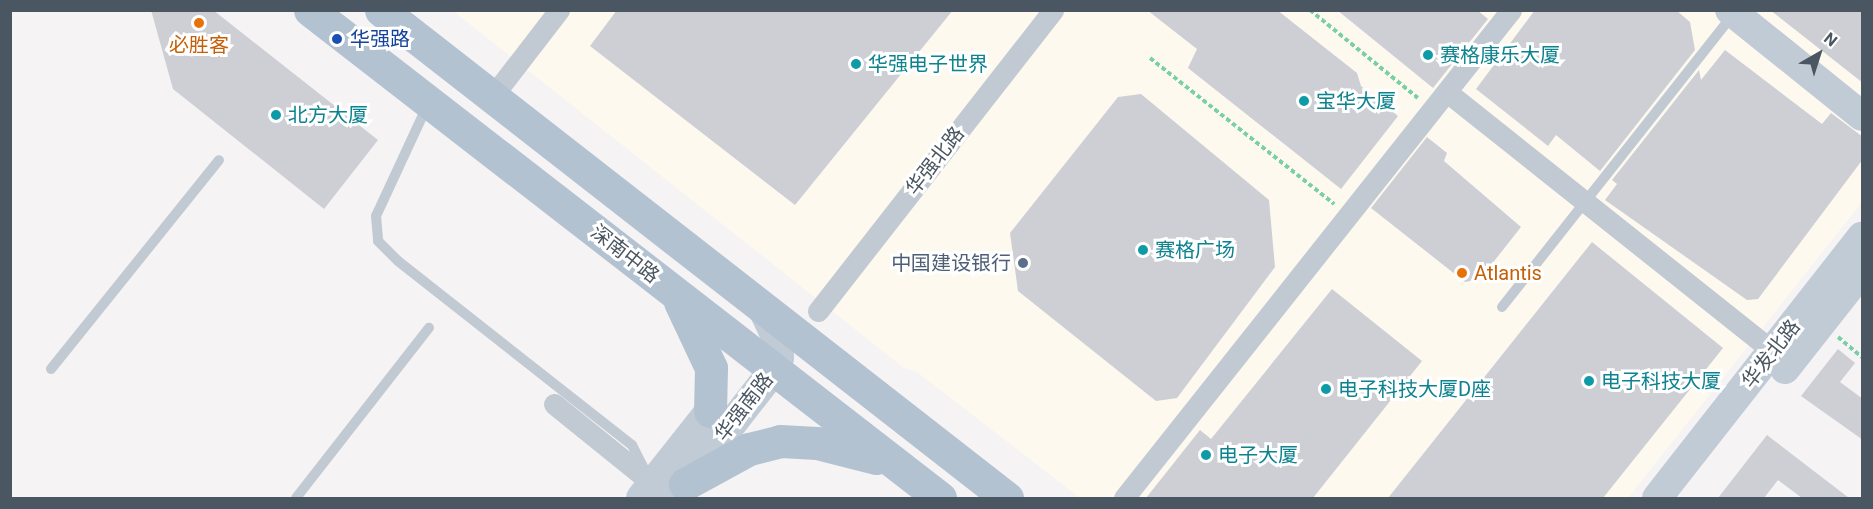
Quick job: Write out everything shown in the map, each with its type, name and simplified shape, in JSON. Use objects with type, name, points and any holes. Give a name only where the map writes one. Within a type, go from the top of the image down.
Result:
[{"type":"main road","name":"深南中路","points":[[310,10],[895,464],[926,494]]},
{"type":"main road","points":[[381,10],[1006,498]]},
{"type":"main road","points":[[1734,11],[1863,116]]},
{"type":"main road","name":"华发北路","points":[[1657,498],[1863,237]]},
{"type":"main road","name":"华发北路","points":[[1682,498],[1863,272]]},
{"type":"main road","points":[[675,293],[711,368],[710,411]]},
{"type":"main road","name":"华强南路","points":[[663,491],[773,370],[779,358],[778,341],[762,306]]},
{"type":"main road","name":"华强南路","points":[[663,491],[710,411]]},
{"type":"main road","points":[[663,491],[749,450],[780,441],[838,447],[895,464]]},
{"type":"street","points":[[492,98],[559,10]]},
{"type":"street","name":"华强北路","points":[[818,311],[1053,10]]},
{"type":"street","points":[[1125,498],[1511,10]]},
{"type":"street","points":[[1447,92],[1773,351]]},
{"type":"street","points":[[554,404],[663,491]]},
{"type":"lane","points":[[1502,307],[1734,11]]},
{"type":"lane","points":[[428,102],[376,216],[378,241],[398,261],[632,445],[663,491]]},
{"type":"lane","points":[[51,369],[219,160]]},
{"type":"lane","points":[[296,498],[429,328]]},
{"type":"path","points":[[1310,10],[1433,110]]},
{"type":"path","points":[[1150,58],[1349,216]]},
{"type":"shaded area","points":[[453,11],[1862,11],[1862,202],[1628,498],[1080,498],[917,372],[904,368]]},
{"type":"building","name":"北方大厦","points":[[151,10],[213,10],[378,140],[324,209],[173,89]]},
{"type":"building","points":[[617,10],[953,10],[795,205],[590,46]]},
{"type":"building","name":"宝华大厦","points":[[1147,10],[1277,10],[1357,73],[1361,86],[1398,116],[1341,189],[1188,68],[1197,49]]},
{"type":"building","name":"赛格康乐大厦","points":[[1337,10],[1477,10],[1488,19],[1433,88]]},
{"type":"building","points":[[1535,10],[1676,10],[1690,22],[1695,50],[1600,171],[1556,135],[1548,146],[1476,89]]},
{"type":"building","points":[[1770,10],[1863,10],[1863,83]]},
{"type":"building","points":[[1725,50],[1822,124],[1831,113],[1863,137],[1863,159],[1758,299],[1747,300],[1605,200],[1617,184],[1612,180],[1699,70],[1701,80]]},
{"type":"building","name":"赛格广场","points":[[1141,94],[1269,200],[1275,267],[1177,398],[1156,401],[1018,291],[1010,233],[1118,97]]},
{"type":"building","points":[[1427,137],[1447,153],[1444,161],[1521,227],[1480,279],[1465,282],[1371,208]]},
{"type":"building","name":"电子科技大厦","points":[[1592,242],[1723,348],[1603,498],[1388,498]]},
{"type":"building","name":"电子科技大厦D座","points":[[1332,289],[1422,361],[1313,498],[1146,498],[1200,430],[1211,439]]},
{"type":"building","points":[[1838,349],[1855,363],[1840,382],[1863,399],[1863,440],[1801,396]]},
{"type":"building","points":[[1767,435],[1849,498],[1802,498],[1778,480],[1764,498],[1718,498]]},
{"type":"place","name":"必胜客","points":[[199,23]]},
{"type":"place","name":"华强路","points":[[337,39]]},
{"type":"place","name":"赛格康乐大厦","points":[[1428,55]]},
{"type":"place","name":"华强电子世界","points":[[856,64]]},
{"type":"place","name":"宝华大厦","points":[[1304,101]]},
{"type":"place","name":"北方大厦","points":[[276,115]]},
{"type":"place","name":"赛格广场","points":[[1143,250]]},
{"type":"place","name":"中国建设银行","points":[[1023,263]]},
{"type":"place","name":"Atlantis","points":[[1462,273]]},
{"type":"place","name":"电子科技大厦","points":[[1589,381]]},
{"type":"place","name":"电子科技大厦D座","points":[[1326,389]]},
{"type":"place","name":"电子大厦","points":[[1206,455]]}]
